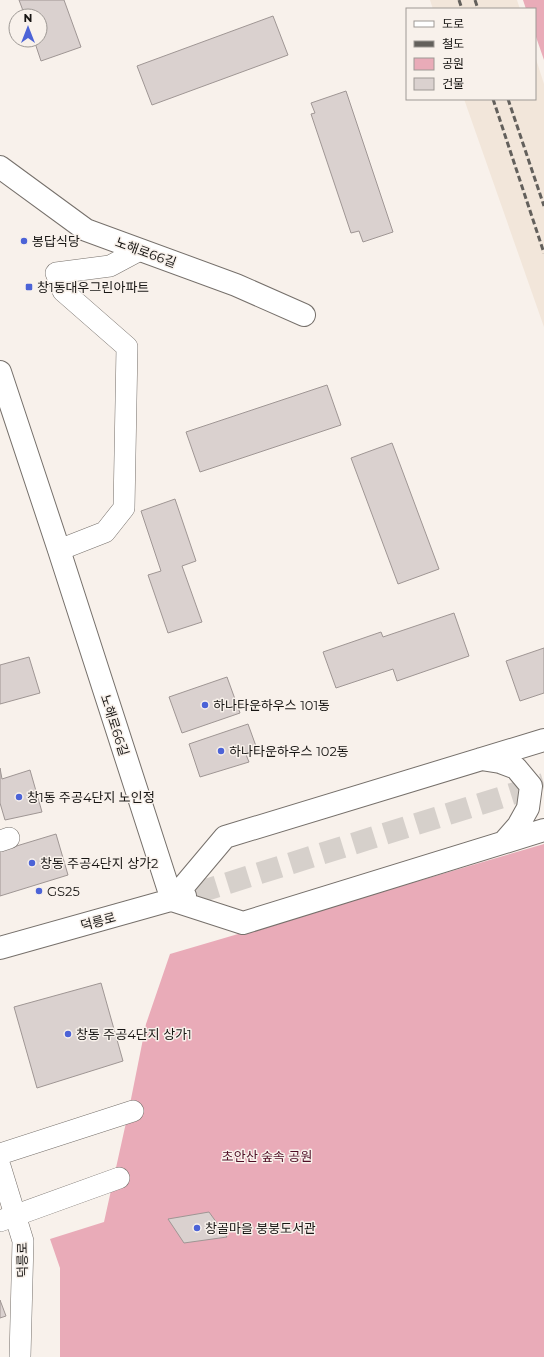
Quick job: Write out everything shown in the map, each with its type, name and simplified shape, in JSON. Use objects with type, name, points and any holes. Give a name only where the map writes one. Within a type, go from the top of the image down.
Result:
[{"type":"main road","name":"노해로66길","points":[[0,167],[86,230],[236,285],[304,315]]},
{"type":"main road","name":"노해로66길","points":[[0,372],[172,900]]},
{"type":"main road","points":[[544,740],[225,837],[172,900],[243,923],[544,830]]},
{"type":"main road","points":[[479,759],[500,762],[516,768],[531,786],[528,808],[518,826],[504,842]]},
{"type":"main road","name":"덕릉로","points":[[0,948],[196,893]]},
{"type":"street","points":[[59,550],[106,532],[124,508],[127,348],[63,291],[56,273],[110,266],[140,250]]},
{"type":"street","points":[[0,1154],[134,1111]]},
{"type":"street","name":"덕릉로","points":[[0,1166],[8,1219],[23,1241],[16,1356]]},
{"type":"street","points":[[8,1219],[119,1178]]},
{"type":"shaded area","points":[[430,0],[517,0],[520,8],[433,8]]},
{"type":"shaded area","points":[[536,59],[544,84],[544,327],[464,100],[536,100]]},
{"type":"green space","points":[[523,0],[544,0],[544,60],[536,37],[536,8],[526,8]]},
{"type":"green space","name":"초안산 숲속 공원","points":[[544,844],[544,1357],[60,1357],[60,1268],[50,1239],[104,1222],[146,1024],[170,954]]},
{"type":"building","points":[[19,0],[64,0],[81,47],[41,61],[37,48],[48,48],[48,8],[22,8]]},
{"type":"building","points":[[273,16],[288,55],[152,105],[137,66]]},
{"type":"building","points":[[346,91],[393,232],[363,242],[359,231],[351,233],[311,114],[315,113],[311,103]]},
{"type":"building","points":[[327,385],[341,425],[200,472],[186,432]]},
{"type":"building","points":[[392,443],[439,569],[398,584],[351,458]]},
{"type":"building","points":[[175,499],[196,561],[182,566],[202,622],[168,633],[148,575],[161,571],[141,511]]},
{"type":"building","points":[[454,613],[469,656],[397,681],[393,669],[336,688],[323,652],[381,632],[383,637]]},
{"type":"building","points":[[544,648],[544,693],[520,701],[506,661]]},
{"type":"building","points":[[29,657],[40,693],[0,704],[0,665]]},
{"type":"building","name":"하나타운하우스 101동","points":[[227,677],[240,713],[182,733],[169,697]]},
{"type":"building","name":"하나타운하우스 102동","points":[[248,724],[257,749],[245,752],[249,762],[200,777],[189,744]]},
{"type":"building","points":[[0,768],[2,779],[30,770],[42,812],[5,820],[0,803]]},
{"type":"building","name":"창동 주공4단지 상가2","points":[[56,834],[68,875],[0,896],[0,851]]},
{"type":"building","name":"창동 주공4단지 상가1","points":[[101,983],[123,1061],[37,1088],[14,1007]]},
{"type":"building","name":"창골마을 붕붕도서관","points":[[209,1212],[227,1237],[184,1243],[168,1219]]},
{"type":"building","points":[[0,1300],[6,1316],[0,1318]]},
{"type":"tunnel","points":[[196,893],[544,784]]},
{"type":"railway","points":[[459,0],[462,8]]},
{"type":"railway","points":[[475,0],[478,8]]},
{"type":"railway","points":[[493,100],[544,253]]},
{"type":"railway","points":[[508,100],[544,206]]},
{"type":"place","name":"봉답식당","points":[[24,241]]},
{"type":"place","name":"창1동대우그린아파트","points":[[29,287]]},
{"type":"place","name":"하나타운하우스 101동","points":[[205,705]]},
{"type":"place","name":"하나타운하우스 102동","points":[[221,751]]},
{"type":"place","name":"창1동 주공4단지 노인정","points":[[19,797]]},
{"type":"place","name":"창동 주공4단지 상가2","points":[[32,863]]},
{"type":"place","name":"GS25","points":[[39,891]]},
{"type":"place","name":"창동 주공4단지 상가1","points":[[68,1034]]},
{"type":"place","name":"창골마을 붕붕도서관","points":[[197,1228]]}]
